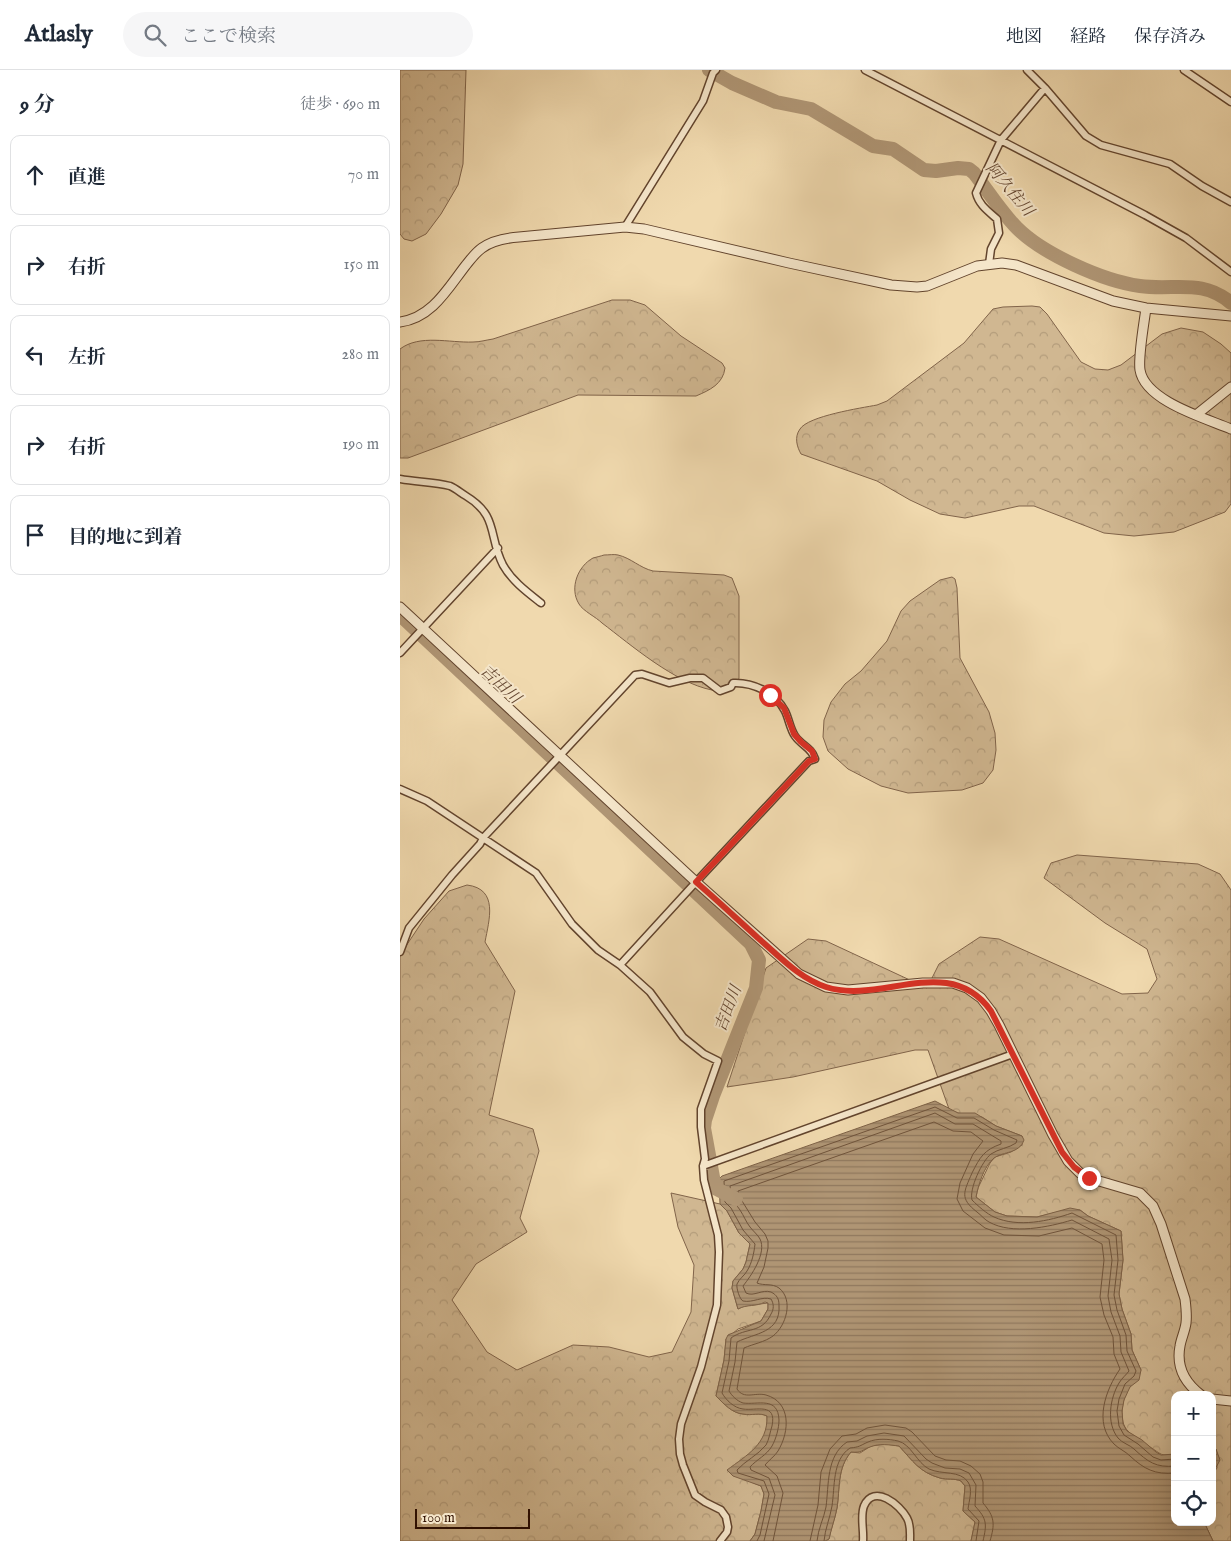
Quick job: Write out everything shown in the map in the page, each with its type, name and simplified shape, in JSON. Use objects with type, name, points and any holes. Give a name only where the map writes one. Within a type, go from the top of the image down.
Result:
[{"type":"street","points":[[625,227],[703,101],[713,73],[716,70]]},
{"type":"street","points":[[865,70],[1186,238],[1231,272]]},
{"type":"street","points":[[1027,70],[1086,136],[1101,145],[1170,164],[1202,186],[1231,202]]},
{"type":"street","points":[[1184,70],[1231,102]]},
{"type":"street","points":[[990,264],[991,249],[999,233],[997,219],[984,208],[978,200],[976,193],[1001,140],[1045,88]]},
{"type":"street","points":[[400,322],[423,315],[435,305],[474,254],[496,241],[519,236],[625,227],[644,229],[789,264],[904,287],[927,286],[977,266],[990,264],[1016,265],[1114,301],[1146,308],[1231,316]]},
{"type":"street","points":[[1146,308],[1140,368],[1142,379],[1151,391],[1159,397],[1231,429]]},
{"type":"street","points":[[1196,415],[1231,387]]},
{"type":"street","points":[[400,479],[451,486],[476,502],[487,513],[502,563],[513,578],[541,602]]},
{"type":"street","points":[[400,653],[498,548]]},
{"type":"street","points":[[400,607],[696,882],[799,974],[826,987],[848,990],[943,982],[953,983],[967,988],[981,998],[991,1011],[1062,1152],[1074,1167],[1089,1178],[1140,1194],[1153,1206],[1158,1214],[1185,1299],[1186,1324],[1179,1348],[1181,1370],[1184,1378],[1197,1391]]},
{"type":"street","points":[[400,952],[408,928],[480,844],[483,838],[632,678],[638,674],[669,683],[690,678],[703,678],[720,691],[731,687],[733,684],[743,683],[762,689],[779,703],[786,713],[794,734],[812,751],[815,759],[809,761],[620,965]]},
{"type":"street","points":[[400,789],[426,801],[536,874],[572,924],[598,950],[620,965],[650,992],[683,1037],[704,1054],[718,1061],[701,1109],[705,1159],[703,1166],[704,1180],[718,1244],[720,1267],[717,1305],[701,1367],[681,1424],[679,1446],[683,1465],[695,1495],[720,1510],[726,1518],[728,1527],[720,1541]]},
{"type":"street","points":[[703,1166],[1013,1054]]},
{"type":"street","points":[[1216,1399],[1231,1401]]},
{"type":"street","points":[[863,1541],[865,1504],[877,1496],[888,1498],[904,1513],[910,1524],[910,1541]]},
{"type":"green space","points":[[400,70],[466,70],[463,164],[458,185],[441,214],[426,234],[412,241],[404,239],[400,234]]},
{"type":"green space","points":[[612,300],[630,300],[645,305],[681,336],[722,363],[725,368],[722,378],[711,389],[696,396],[578,395],[408,458],[400,458],[400,349],[408,344],[426,340],[473,342],[493,339]]},
{"type":"green space","points":[[1040,307],[1047,314],[1081,362],[1095,369],[1108,370],[1121,365],[1162,334],[1181,328],[1203,332],[1231,353],[1231,504],[1225,512],[1174,532],[1134,536],[1104,533],[1034,506],[1019,506],[965,518],[940,514],[910,500],[877,481],[801,454],[797,445],[797,439],[798,432],[805,424],[824,416],[877,405],[887,401],[964,343],[993,309]]},
{"type":"green space","points":[[604,555],[623,556],[653,571],[724,575],[732,578],[739,596],[739,678],[737,685],[725,690],[716,691],[683,680],[654,662],[583,609],[576,598],[575,591],[579,572],[593,558]]},
{"type":"green space","points":[[952,577],[955,579],[957,588],[960,658],[989,712],[995,733],[996,750],[993,770],[983,783],[962,790],[908,793],[881,786],[848,769],[828,751],[823,737],[824,720],[831,702],[845,684],[861,671],[887,641],[901,611],[910,601],[940,580]]},
{"type":"green space","points":[[1077,855],[1198,864],[1220,874],[1231,890],[1231,1541],[1213,1541],[1206,1526],[1216,1526],[1216,1391],[1171,1391],[1171,1454],[1159,1453],[1139,1440],[1130,1433],[1123,1422],[1122,1409],[1125,1396],[1141,1370],[1132,1350],[1131,1334],[1119,1294],[1123,1260],[1121,1231],[1088,1216],[1080,1210],[1066,1210],[1037,1217],[1007,1216],[995,1212],[976,1197],[978,1188],[990,1163],[995,1157],[1011,1152],[1022,1145],[1022,1136],[996,1126],[982,1117],[958,1113],[949,1109],[928,1050],[915,1050],[793,1077],[727,1087],[766,968],[808,939],[826,941],[927,988],[939,964],[980,937],[999,939],[1122,994],[1148,993],[1157,979],[1147,949],[1105,923],[1044,878],[1051,863]]},
{"type":"green space","points":[[467,885],[484,892],[488,899],[490,915],[485,942],[515,991],[489,1115],[533,1129],[539,1151],[520,1218],[527,1232],[476,1264],[452,1300],[487,1352],[517,1370],[573,1345],[609,1347],[649,1357],[672,1352],[691,1312],[694,1265],[678,1227],[671,1193],[720,1204],[727,1211],[739,1233],[750,1244],[743,1269],[733,1281],[732,1288],[738,1309],[744,1306],[768,1303],[768,1309],[761,1321],[738,1329],[726,1339],[724,1360],[716,1396],[735,1412],[767,1416],[767,1426],[764,1435],[760,1443],[753,1450],[751,1482],[761,1486],[764,1494],[755,1534],[750,1541],[400,1541],[400,955],[424,919],[449,891]]},
{"type":"green space","points":[[886,1444],[899,1446],[917,1465],[933,1476],[961,1481],[965,1486],[963,1511],[975,1522],[971,1541],[825,1541],[829,1539],[837,1508],[841,1472],[847,1458],[851,1452],[860,1453],[871,1446]]},
{"type":"water","points":[[935,1101],[958,1113],[975,1113],[996,1126],[1022,1136],[1024,1140],[1019,1148],[998,1156],[990,1162],[984,1171],[976,1197],[995,1212],[1007,1216],[1037,1217],[1070,1208],[1080,1210],[1088,1216],[1121,1231],[1123,1260],[1119,1294],[1131,1334],[1132,1350],[1141,1370],[1139,1380],[1130,1387],[1124,1400],[1122,1411],[1123,1424],[1127,1431],[1142,1440],[1156,1452],[1161,1455],[1171,1454],[1171,1526],[1206,1526],[1213,1541],[971,1541],[975,1522],[963,1511],[965,1486],[961,1481],[943,1479],[927,1473],[899,1446],[877,1445],[860,1452],[851,1452],[843,1465],[837,1508],[829,1539],[825,1541],[750,1541],[755,1534],[764,1494],[761,1486],[733,1476],[727,1470],[755,1448],[764,1434],[767,1416],[735,1412],[716,1396],[728,1335],[761,1321],[768,1309],[768,1303],[745,1306],[738,1309],[732,1288],[733,1281],[743,1269],[750,1244],[739,1233],[727,1211],[720,1204],[719,1179],[722,1176]]},
{"type":"water","points":[[1216,1449],[1220,1460],[1216,1468]]},
{"type":"waterway","name":"阿久住川","points":[[709,70],[732,83],[776,102],[811,109],[873,146],[893,149],[924,170],[969,169],[1017,228],[1028,238],[1074,265],[1109,278],[1140,286],[1187,287],[1209,290],[1231,303]]},
{"type":"waterway","name":"吉田川","points":[[400,615],[751,944],[759,960],[756,988],[713,1096],[704,1128],[715,1188],[736,1199]]},
{"type":"route","points":[[770,695],[784,708],[796,738],[812,751],[815,759],[809,761],[696,882],[799,974],[826,987],[848,990],[943,982],[960,985],[974,992],[986,1004],[999,1025],[1062,1152],[1080,1173],[1089,1178]]}]
